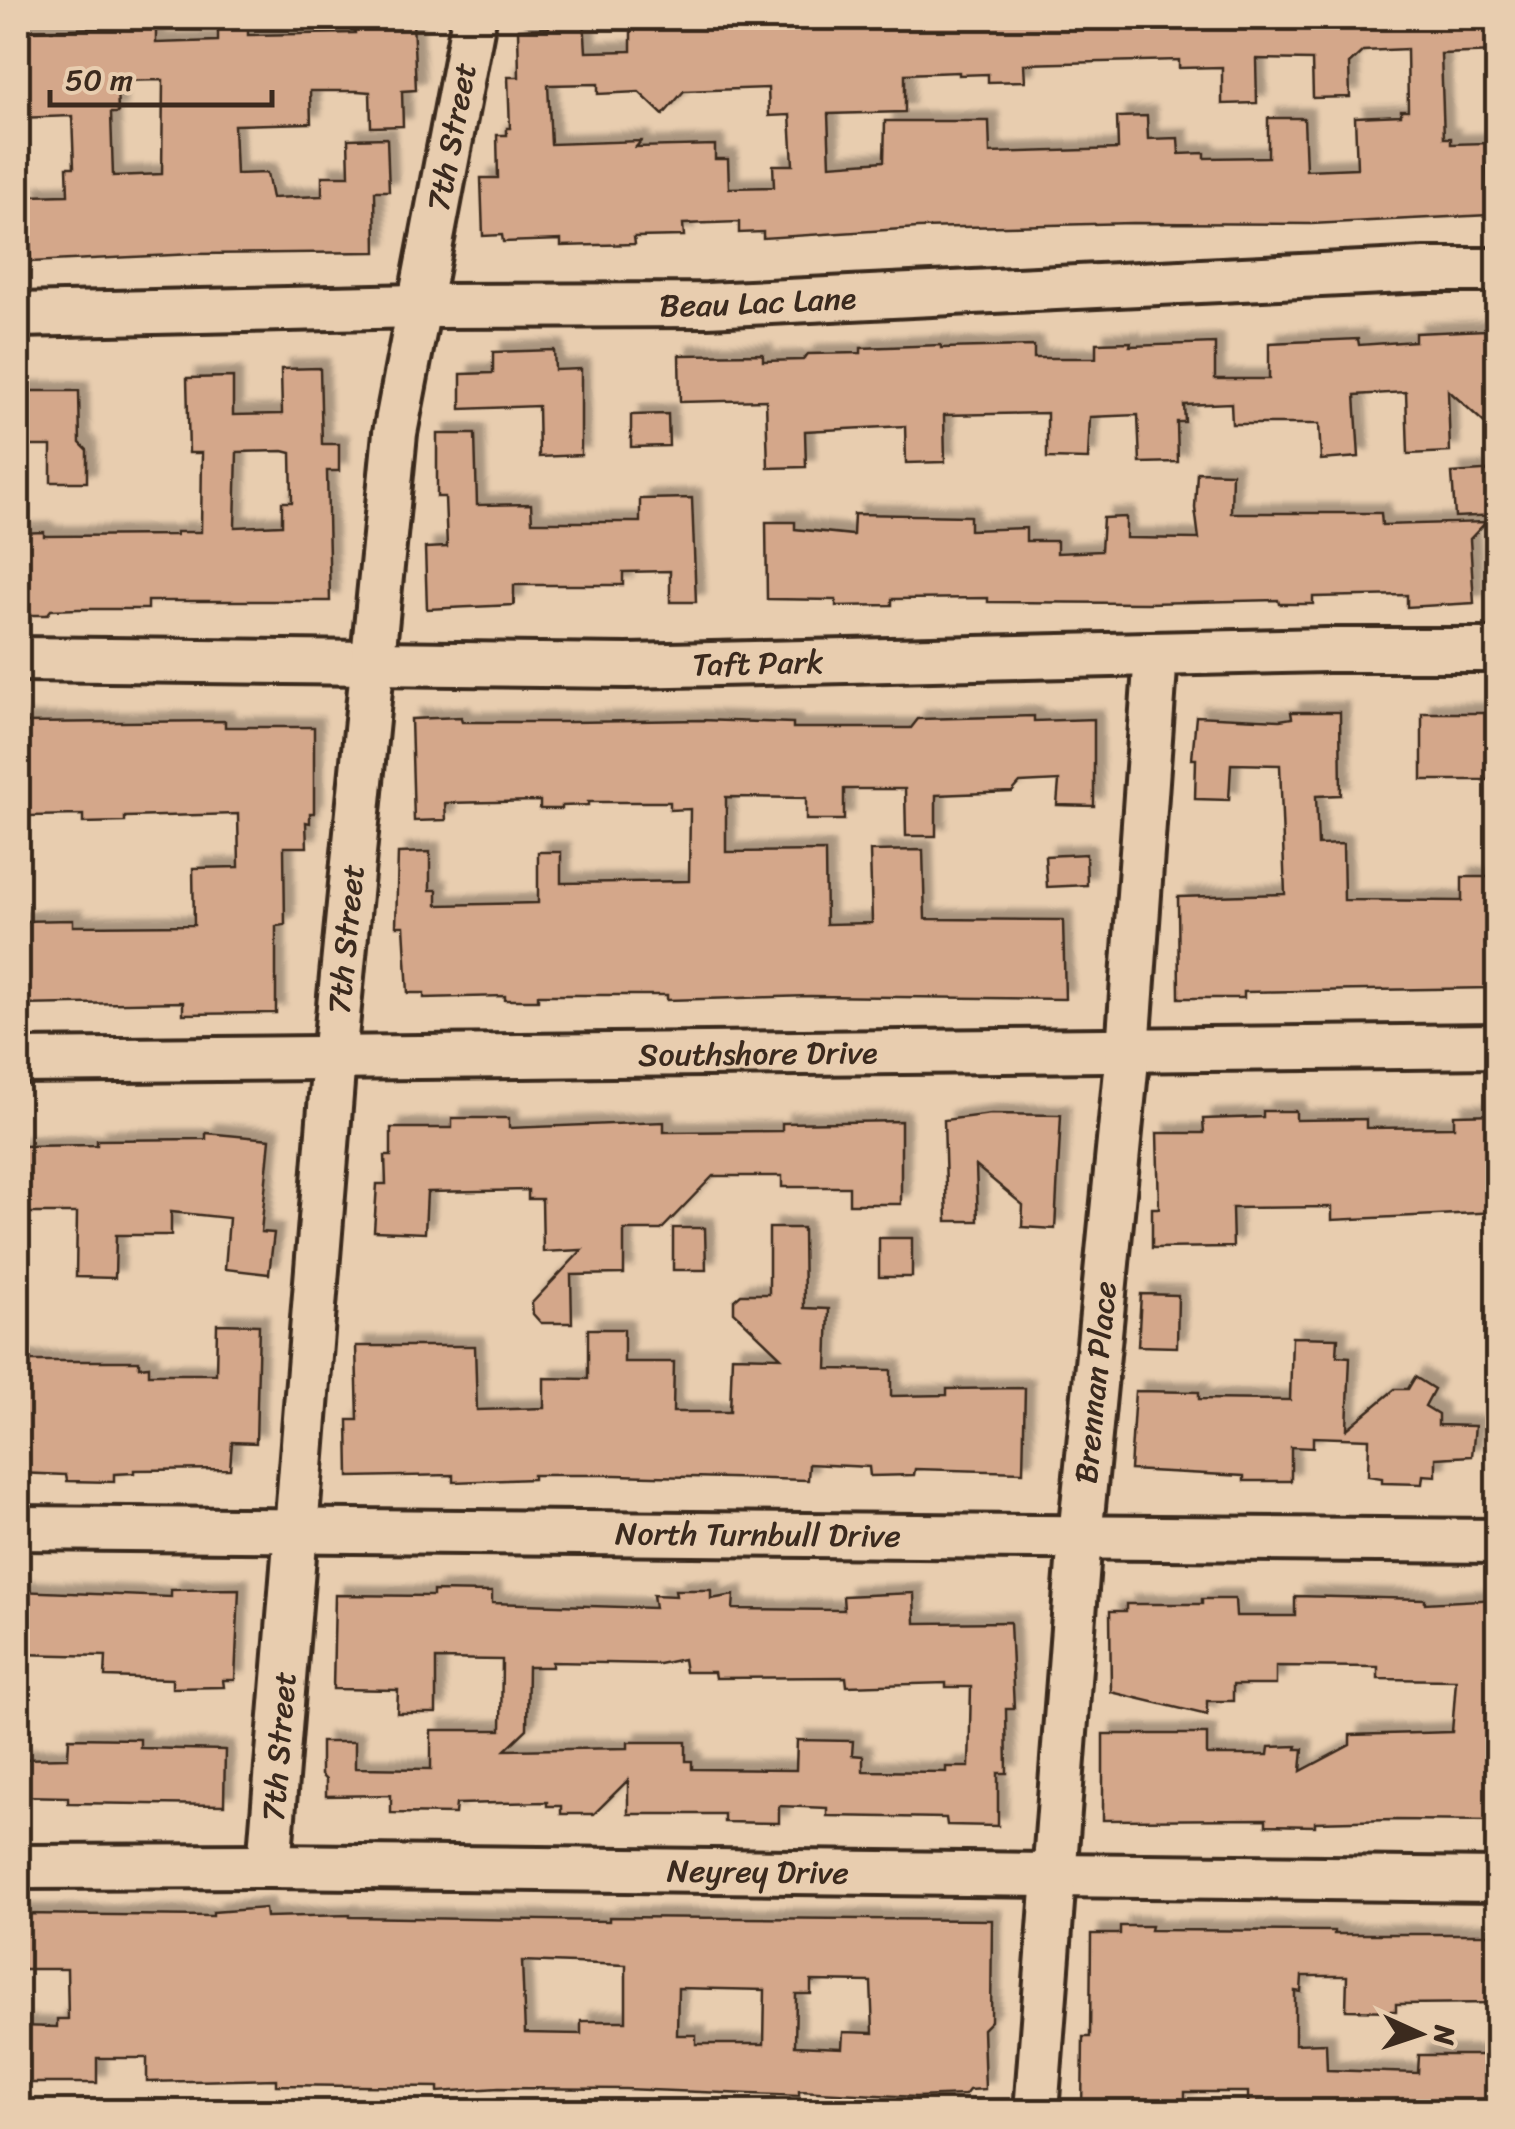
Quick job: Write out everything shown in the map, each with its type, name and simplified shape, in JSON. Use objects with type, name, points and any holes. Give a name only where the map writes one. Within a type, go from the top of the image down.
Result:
[{"type":"street","name":"7th Street","points":[[269,1866],[334,1058],[395,434],[474,18]]},
{"type":"street","name":"Beau Lac Lane","points":[[18,315],[418,306],[707,305],[1425,270],[1498,270]]},
{"type":"street","name":"Taft Park","points":[[18,658],[627,666],[1498,650]]},
{"type":"street","name":"Brennan Place","points":[[1036,2112],[1080,1537],[1128,1050],[1156,654]]},
{"type":"street","name":"Southshore Drive","points":[[18,1061],[1498,1046]]},
{"type":"street","name":"North Turnbull Drive","points":[[18,1528],[1498,1541]]},
{"type":"street","name":"Neyrey Drive","points":[[18,1867],[269,1866],[1498,1880]]},
{"type":"building","points":[[248,18],[248,35],[355,33],[354,22],[413,20],[416,90],[402,91],[403,126],[371,127],[370,92],[357,91],[310,91],[311,123],[234,125],[236,174],[267,173],[272,198],[322,196],[322,176],[349,176],[348,139],[387,138],[389,191],[375,191],[376,252],[193,254],[31,262],[28,196],[68,195],[67,167],[74,167],[72,116],[18,118],[18,31],[156,26],[156,43],[218,41],[218,19]],"holes":[[[163,80],[162,174],[113,176],[111,113],[118,113],[117,81]]]},
{"type":"building","points":[[549,18],[584,18],[586,52],[631,51],[631,19],[657,19],[657,24],[715,22],[714,18],[1498,18],[1498,52],[1441,54],[1444,138],[1451,138],[1451,144],[1486,143],[1489,215],[1311,224],[918,228],[763,238],[763,232],[739,233],[739,222],[683,224],[684,236],[634,237],[635,244],[561,246],[561,240],[503,242],[502,235],[483,236],[481,178],[498,178],[497,135],[507,135],[510,128],[508,77],[519,77],[518,29],[549,28]],"holes":[[[1407,49],[1408,110],[1401,110],[1401,115],[1355,117],[1357,168],[1306,170],[1304,118],[1268,118],[1268,157],[1205,158],[1205,153],[1179,154],[1178,138],[1148,139],[1147,116],[1117,117],[1118,149],[990,153],[989,121],[885,121],[884,161],[830,165],[828,114],[905,112],[905,74],[959,72],[988,74],[988,82],[1025,81],[1024,64],[1179,60],[1179,68],[1222,67],[1222,104],[1257,103],[1256,59],[1312,60],[1313,98],[1350,97],[1349,64],[1363,51]],[[598,84],[598,94],[639,92],[663,115],[684,91],[768,88],[769,116],[790,115],[793,165],[773,165],[774,187],[729,188],[728,159],[715,159],[715,145],[636,147],[641,141],[551,144],[548,85]]]},
{"type":"building","points":[[1486,330],[1489,427],[1448,390],[1450,452],[1408,454],[1406,392],[1355,395],[1359,457],[1321,460],[1319,424],[1232,424],[1231,403],[1184,405],[1185,422],[1177,422],[1178,462],[1140,463],[1138,415],[1090,417],[1088,459],[1047,458],[1047,413],[944,415],[945,462],[906,463],[905,426],[805,431],[806,467],[768,468],[766,400],[680,402],[679,355],[763,354],[763,361],[803,360],[808,354],[861,353],[861,348],[941,345],[1034,346],[1034,358],[1096,358],[1096,343],[1215,343],[1215,379],[1269,379],[1269,343],[1358,339],[1359,345],[1415,341],[1415,333]]},
{"type":"building","points":[[554,350],[555,370],[581,369],[581,455],[539,457],[538,406],[461,409],[461,374],[493,373],[493,352]]},
{"type":"building","points":[[320,368],[322,444],[339,444],[339,471],[327,471],[330,601],[148,601],[148,609],[51,610],[47,615],[18,615],[18,533],[44,532],[44,536],[201,532],[202,453],[189,453],[187,378],[233,377],[233,415],[282,414],[281,369]],"holes":[[[237,452],[291,453],[292,502],[282,502],[282,525],[235,527]]]},
{"type":"building","points":[[18,391],[79,391],[80,443],[87,450],[87,482],[51,482],[51,446],[18,446]]},
{"type":"building","points":[[668,414],[669,446],[631,447],[631,415]]},
{"type":"building","points":[[437,434],[475,434],[477,505],[531,504],[532,522],[640,522],[640,499],[692,498],[696,602],[670,602],[670,571],[623,572],[623,585],[514,585],[514,605],[427,609],[425,548],[447,547],[445,497],[437,497]]},
{"type":"building","points":[[1498,470],[1498,515],[1455,517],[1452,473]]},
{"type":"building","points":[[1197,472],[1232,473],[1231,513],[1381,513],[1382,525],[1486,522],[1470,539],[1474,603],[1407,607],[1407,595],[1313,597],[1313,604],[1279,604],[1278,600],[988,602],[988,598],[892,599],[892,605],[836,606],[836,600],[767,599],[766,522],[795,522],[795,529],[853,535],[854,514],[970,516],[970,530],[1026,528],[1026,541],[1057,541],[1057,553],[1101,551],[1103,518],[1126,517],[1126,538],[1199,539],[1195,508]]},
{"type":"building","points":[[1291,712],[1340,712],[1341,795],[1316,796],[1318,845],[1343,844],[1344,900],[1462,901],[1462,877],[1498,877],[1498,961],[1493,961],[1493,988],[1244,992],[1244,998],[1179,998],[1178,897],[1285,894],[1280,765],[1231,764],[1229,800],[1195,799],[1196,759],[1192,759],[1196,716],[1280,720],[1292,718]]},
{"type":"building","points":[[1422,713],[1489,713],[1490,780],[1422,780]]},
{"type":"building","points":[[1034,716],[1034,721],[1094,719],[1094,806],[1057,805],[1059,781],[1020,783],[1012,792],[936,795],[936,836],[906,836],[905,789],[844,789],[844,820],[806,820],[806,798],[726,797],[726,852],[825,851],[826,924],[872,923],[870,851],[923,850],[925,919],[1063,920],[1065,999],[810,996],[667,1000],[667,995],[538,995],[538,1000],[505,1000],[505,996],[424,998],[424,993],[408,993],[404,926],[396,926],[398,853],[430,852],[430,890],[437,890],[437,905],[538,903],[538,852],[561,852],[561,883],[689,881],[690,809],[670,810],[670,802],[588,802],[562,809],[540,809],[540,801],[445,803],[446,820],[414,821],[411,719],[700,720],[793,723],[793,728],[911,728],[918,719]]},
{"type":"building","points":[[225,721],[225,727],[314,727],[314,813],[310,813],[310,823],[306,822],[307,847],[284,847],[285,925],[276,926],[276,1013],[183,1014],[183,1002],[18,1005],[18,921],[73,920],[73,926],[194,925],[193,868],[239,867],[238,814],[125,817],[125,822],[83,823],[83,815],[28,816],[28,795],[18,795],[18,723]]},
{"type":"building","points":[[1086,854],[1087,885],[1047,887],[1045,856]]},
{"type":"building","points":[[1263,1111],[1296,1111],[1296,1120],[1366,1119],[1366,1128],[1454,1127],[1454,1115],[1498,1114],[1498,1212],[1332,1220],[1332,1207],[1232,1208],[1233,1247],[1152,1248],[1152,1208],[1159,1208],[1157,1133],[1204,1133],[1203,1119],[1263,1117]]},
{"type":"building","points":[[991,1114],[1061,1115],[1055,1229],[1022,1227],[1023,1205],[976,1166],[978,1221],[947,1221],[944,1120]]},
{"type":"building","points":[[452,1118],[509,1118],[509,1128],[664,1122],[664,1132],[782,1131],[782,1123],[901,1121],[901,1204],[849,1204],[849,1187],[782,1187],[782,1176],[713,1176],[661,1230],[624,1230],[624,1274],[571,1275],[572,1323],[541,1323],[533,1314],[532,1303],[582,1250],[543,1252],[542,1199],[528,1199],[528,1190],[427,1192],[425,1233],[374,1231],[377,1184],[386,1184],[385,1156],[391,1156],[391,1128],[452,1128]]},
{"type":"building","points":[[206,1133],[270,1139],[261,1232],[274,1233],[269,1274],[225,1269],[229,1218],[171,1212],[171,1235],[116,1235],[115,1278],[76,1277],[77,1213],[18,1213],[18,1146],[97,1145],[97,1140],[206,1139]]},
{"type":"building","points":[[673,1228],[705,1228],[706,1270],[673,1270]]},
{"type":"building","points":[[769,1228],[803,1228],[804,1308],[829,1309],[827,1369],[891,1370],[891,1396],[947,1395],[947,1389],[1025,1388],[1023,1472],[915,1469],[914,1475],[870,1476],[869,1467],[809,1464],[808,1480],[533,1475],[533,1479],[453,1482],[453,1475],[349,1477],[348,1420],[358,1420],[356,1346],[475,1346],[477,1410],[544,1408],[544,1378],[588,1379],[588,1329],[624,1329],[624,1362],[674,1362],[673,1412],[730,1412],[732,1356],[781,1357],[734,1312],[734,1300],[741,1294],[769,1294]]},
{"type":"building","points":[[879,1238],[912,1238],[912,1277],[879,1277]]},
{"type":"building","points":[[1141,1294],[1178,1295],[1177,1347],[1138,1346]]},
{"type":"building","points":[[217,1324],[259,1325],[256,1443],[232,1442],[230,1469],[134,1470],[114,1474],[114,1482],[67,1481],[66,1475],[18,1473],[18,1361],[139,1361],[139,1367],[149,1366],[149,1374],[216,1374]]},
{"type":"building","points":[[1292,1337],[1338,1338],[1337,1356],[1350,1357],[1347,1429],[1395,1389],[1408,1389],[1415,1377],[1434,1389],[1425,1406],[1438,1414],[1438,1425],[1475,1426],[1472,1456],[1436,1458],[1436,1476],[1423,1475],[1422,1484],[1382,1483],[1382,1478],[1368,1476],[1369,1439],[1313,1437],[1313,1448],[1291,1447],[1291,1481],[1244,1481],[1244,1476],[1130,1470],[1135,1391],[1199,1392],[1199,1399],[1290,1400]]},
{"type":"building","points":[[239,1589],[235,1680],[223,1680],[224,1687],[172,1688],[172,1679],[105,1677],[106,1656],[18,1654],[18,1591],[171,1597],[171,1590]]},
{"type":"building","points":[[675,1590],[711,1590],[711,1599],[734,1595],[733,1609],[844,1610],[843,1596],[914,1593],[915,1623],[1010,1622],[1014,1709],[1006,1709],[1007,1773],[998,1773],[998,1826],[947,1825],[946,1818],[827,1816],[827,1808],[779,1806],[779,1823],[724,1822],[724,1814],[628,1814],[628,1780],[594,1814],[561,1814],[561,1806],[547,1806],[547,1802],[456,1804],[455,1814],[391,1813],[391,1795],[326,1796],[326,1780],[321,1775],[321,1742],[355,1742],[355,1768],[431,1769],[431,1730],[501,1730],[502,1660],[436,1659],[436,1713],[397,1713],[398,1690],[333,1689],[335,1595],[492,1592],[492,1603],[655,1608],[653,1595],[676,1596]],"holes":[[[683,1659],[685,1672],[714,1672],[715,1678],[846,1677],[847,1686],[946,1683],[946,1687],[971,1687],[969,1767],[946,1767],[946,1772],[863,1771],[863,1756],[852,1755],[853,1741],[797,1740],[796,1770],[692,1769],[692,1761],[686,1761],[686,1742],[628,1742],[628,1748],[505,1750],[527,1729],[528,1667],[552,1667],[552,1662],[659,1664]]]},
{"type":"building","points":[[1295,1596],[1425,1599],[1425,1603],[1498,1599],[1498,1821],[1315,1822],[1315,1826],[1266,1825],[1266,1819],[1103,1820],[1103,1734],[1207,1734],[1207,1755],[1268,1755],[1269,1747],[1297,1746],[1296,1749],[1303,1749],[1301,1771],[1350,1745],[1350,1735],[1452,1732],[1456,1680],[1378,1679],[1378,1667],[1276,1666],[1276,1685],[1233,1685],[1233,1701],[1207,1701],[1207,1715],[1111,1692],[1110,1611],[1126,1611],[1126,1604],[1202,1604],[1202,1599],[1235,1599],[1236,1616],[1295,1616]]},
{"type":"building","points":[[69,1738],[140,1739],[140,1748],[225,1750],[224,1805],[68,1803],[68,1797],[18,1796],[18,1759],[68,1758]]},
{"type":"building","points":[[265,1908],[266,1917],[609,1921],[609,1917],[992,1920],[991,2021],[983,2029],[985,2089],[969,2090],[965,2095],[916,2097],[625,2089],[499,2088],[438,2092],[438,2087],[276,2085],[276,2079],[147,2082],[147,2058],[97,2058],[97,2083],[18,2083],[18,2026],[57,2027],[57,2019],[68,2019],[67,1969],[18,1969],[18,1914],[213,1916],[213,1912]],"holes":[[[522,1961],[626,1965],[626,2021],[581,2021],[581,2034],[525,2033]],[[811,1981],[871,1982],[873,2033],[843,2032],[842,2048],[795,2046],[796,1994],[811,1994]],[[678,1988],[765,1990],[764,2044],[696,2044],[696,2035],[677,2035]]]},
{"type":"building","points":[[1120,1926],[1334,1934],[1498,1934],[1498,2003],[1396,2004],[1396,2011],[1346,2010],[1347,1976],[1302,1976],[1301,1992],[1295,1991],[1295,2044],[1326,2043],[1327,2070],[1418,2073],[1419,2055],[1498,2055],[1498,2105],[1410,2104],[1409,2112],[1333,2108],[1248,2110],[1248,2092],[1185,2092],[1185,2102],[1147,2102],[1147,2112],[1082,2112],[1083,2037],[1090,2037],[1091,1934],[1120,1934]]}]
